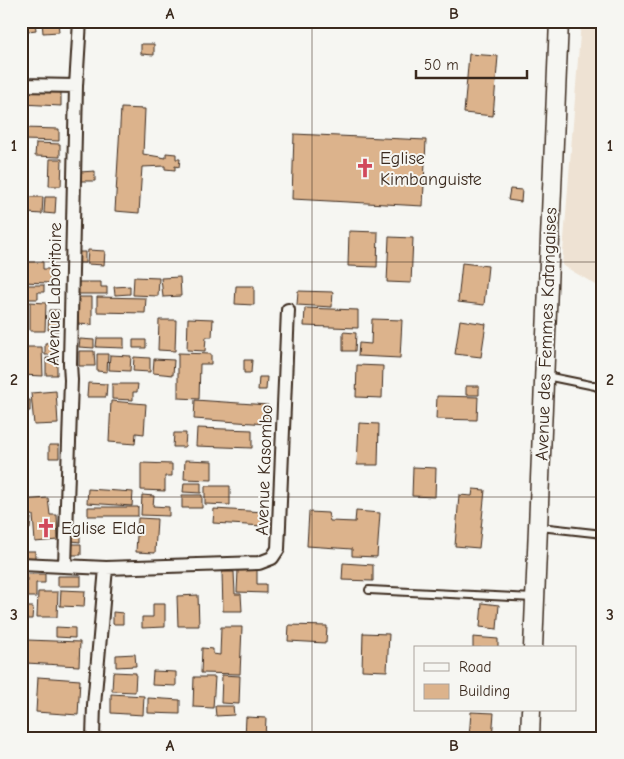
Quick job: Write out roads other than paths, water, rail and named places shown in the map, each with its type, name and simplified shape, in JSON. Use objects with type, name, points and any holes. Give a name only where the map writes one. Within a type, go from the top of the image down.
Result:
[{"type":"street","name":"Avenue Laboritoire","points":[[65,566],[71,380],[76,86],[80,21]]},
{"type":"street","name":"Avenue des Femmes Katangaises","points":[[533,646],[559,21]]},
{"type":"street","points":[[21,85],[76,86]]},
{"type":"street","name":"Avenue Kasombo","points":[[21,564],[106,568],[259,563],[272,558],[278,549],[288,310]]},
{"type":"street","points":[[93,738],[94,705],[106,568]]},
{"type":"street","points":[[530,738],[531,712]]},
{"type":"lane","points":[[544,376],[595,386],[603,390]]},
{"type":"lane","points":[[538,527],[603,534]]},
{"type":"lane","points":[[369,590],[535,598]]},
{"type":"place","name":"Eglise Kimbanguiste","points":[[365,168]]},
{"type":"place","name":"Eglise Elda","points":[[46,528]]}]
